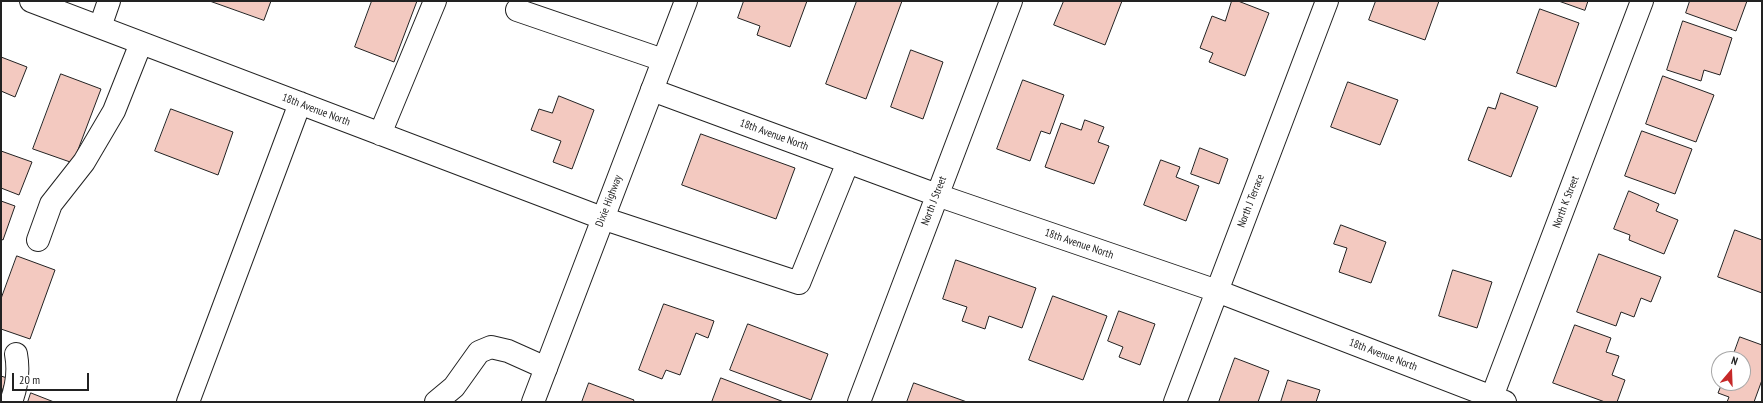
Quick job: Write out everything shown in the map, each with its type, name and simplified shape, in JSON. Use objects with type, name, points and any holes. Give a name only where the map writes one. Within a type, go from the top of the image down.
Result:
[{"type":"street","name":"18th Avenue North","points":[[31,1],[602,218],[799,283],[848,162]]},
{"type":"street","points":[[100,27],[109,1]]},
{"type":"street","points":[[380,134],[435,1]]},
{"type":"street","name":"Dixie Highway","points":[[533,402],[686,1]]},
{"type":"street","name":"North J Street","points":[[859,402],[1011,1]]},
{"type":"street","name":"North J Terrace","points":[[1175,402],[1327,1]]},
{"type":"street","name":"North K Street","points":[[1496,400],[1642,1]]},
{"type":"street","points":[[517,10],[663,60]]},
{"type":"street","points":[[38,240],[51,204],[84,162],[114,110],[141,43]]},
{"type":"street","name":"18th Avenue North","points":[[652,90],[937,195],[1217,291],[1496,400]]},
{"type":"street","points":[[188,402],[300,103]]},
{"type":"street","points":[[436,402],[454,387],[479,352],[491,348],[508,351],[546,368]]},
{"type":"street","points":[[11,402],[17,384],[18,365],[16,354]]},
{"type":"building","points":[[210,1],[271,1],[264,20]]},
{"type":"building","points":[[372,1],[417,1],[394,62],[355,47]]},
{"type":"building","points":[[744,1],[807,1],[790,47],[757,35],[760,26],[738,18]]},
{"type":"building","points":[[857,1],[902,1],[866,99],[826,84]]},
{"type":"building","points":[[1064,1],[1122,1],[1105,45],[1054,25]]},
{"type":"building","points":[[1232,1],[1238,1],[1269,13],[1245,76],[1209,62],[1213,53],[1200,48],[1212,16],[1225,21]]},
{"type":"building","points":[[1376,1],[1439,1],[1425,40],[1369,20]]},
{"type":"building","points":[[1559,1],[1588,1],[1585,10]]},
{"type":"building","points":[[1690,1],[1747,1],[1736,31],[1686,13]]},
{"type":"building","points":[[1540,9],[1579,23],[1556,87],[1517,73]]},
{"type":"building","points":[[1683,21],[1732,38],[1720,75],[1704,70],[1701,81],[1667,70]]},
{"type":"building","points":[[911,50],[943,62],[923,119],[891,107]]},
{"type":"building","points":[[1,57],[27,67],[15,97],[1,91]]},
{"type":"building","points":[[61,74],[101,89],[73,163],[33,149]]},
{"type":"building","points":[[1663,76],[1714,95],[1696,142],[1646,124]]},
{"type":"building","points":[[1023,80],[1064,95],[1050,134],[1041,131],[1030,161],[997,149]]},
{"type":"building","points":[[1348,82],[1398,100],[1380,145],[1331,127]]},
{"type":"building","points":[[1501,93],[1538,107],[1511,177],[1468,160],[1488,107],[1495,109]]},
{"type":"building","points":[[559,96],[594,110],[572,169],[553,162],[561,141],[531,130],[539,109],[552,113]]},
{"type":"building","points":[[171,109],[233,132],[218,175],[155,151]]},
{"type":"building","points":[[1085,120],[1104,127],[1098,142],[1109,146],[1094,184],[1045,167],[1061,123],[1081,130]]},
{"type":"building","points":[[1642,131],[1692,149],[1675,194],[1625,176]]},
{"type":"building","points":[[701,134],[795,168],[776,219],[682,185]]},
{"type":"building","points":[[1200,148],[1228,159],[1219,184],[1191,174]]},
{"type":"building","points":[[1,151],[32,162],[19,195],[1,188]]},
{"type":"building","points":[[1161,160],[1180,167],[1176,177],[1199,186],[1186,221],[1144,205]]},
{"type":"building","points":[[1629,191],[1659,204],[1656,211],[1678,220],[1664,254],[1629,240],[1630,235],[1614,229]]},
{"type":"building","points":[[1,201],[15,206],[3,240],[1,239]]},
{"type":"building","points":[[1341,225],[1386,242],[1371,283],[1339,272],[1347,248],[1334,244]]},
{"type":"building","points":[[1735,230],[1762,240],[1762,293],[1718,277]]},
{"type":"building","points":[[1599,254],[1661,277],[1651,302],[1641,298],[1634,317],[1621,312],[1616,326],[1577,312]]},
{"type":"building","points":[[17,256],[55,270],[30,339],[1,329],[1,299]]},
{"type":"building","points":[[956,260],[1036,288],[1022,328],[989,316],[985,329],[962,321],[967,307],[943,299]]},
{"type":"building","points":[[1453,270],[1492,282],[1477,328],[1439,316]]},
{"type":"building","points":[[1053,296],[1107,316],[1083,380],[1029,360]]},
{"type":"building","points":[[664,304],[714,321],[708,338],[696,333],[680,375],[666,370],[662,379],[639,370]]},
{"type":"building","points":[[1119,311],[1155,324],[1140,365],[1119,357],[1123,347],[1108,341]]},
{"type":"building","points":[[748,324],[828,354],[811,400],[730,370]]},
{"type":"building","points":[[1575,325],[1611,338],[1606,352],[1619,356],[1612,375],[1625,380],[1617,402],[1605,402],[1553,383]]},
{"type":"building","points":[[1740,337],[1762,345],[1762,380],[1754,402],[1727,402],[1729,397],[1718,393],[1719,391],[1751,391],[1751,351],[1735,351]]},
{"type":"building","points":[[1235,358],[1269,371],[1258,402],[1219,402]]},
{"type":"building","points":[[1,376],[7,378],[1,394]]},
{"type":"building","points":[[721,378],[784,402],[712,402]]},
{"type":"building","points":[[1288,380],[1320,390],[1316,402],[1281,402]]},
{"type":"building","points":[[589,383],[634,400],[633,402],[582,402]]},
{"type":"building","points":[[914,383],[967,402],[907,402]]},
{"type":"building","points":[[31,393],[54,402],[28,402]]}]
